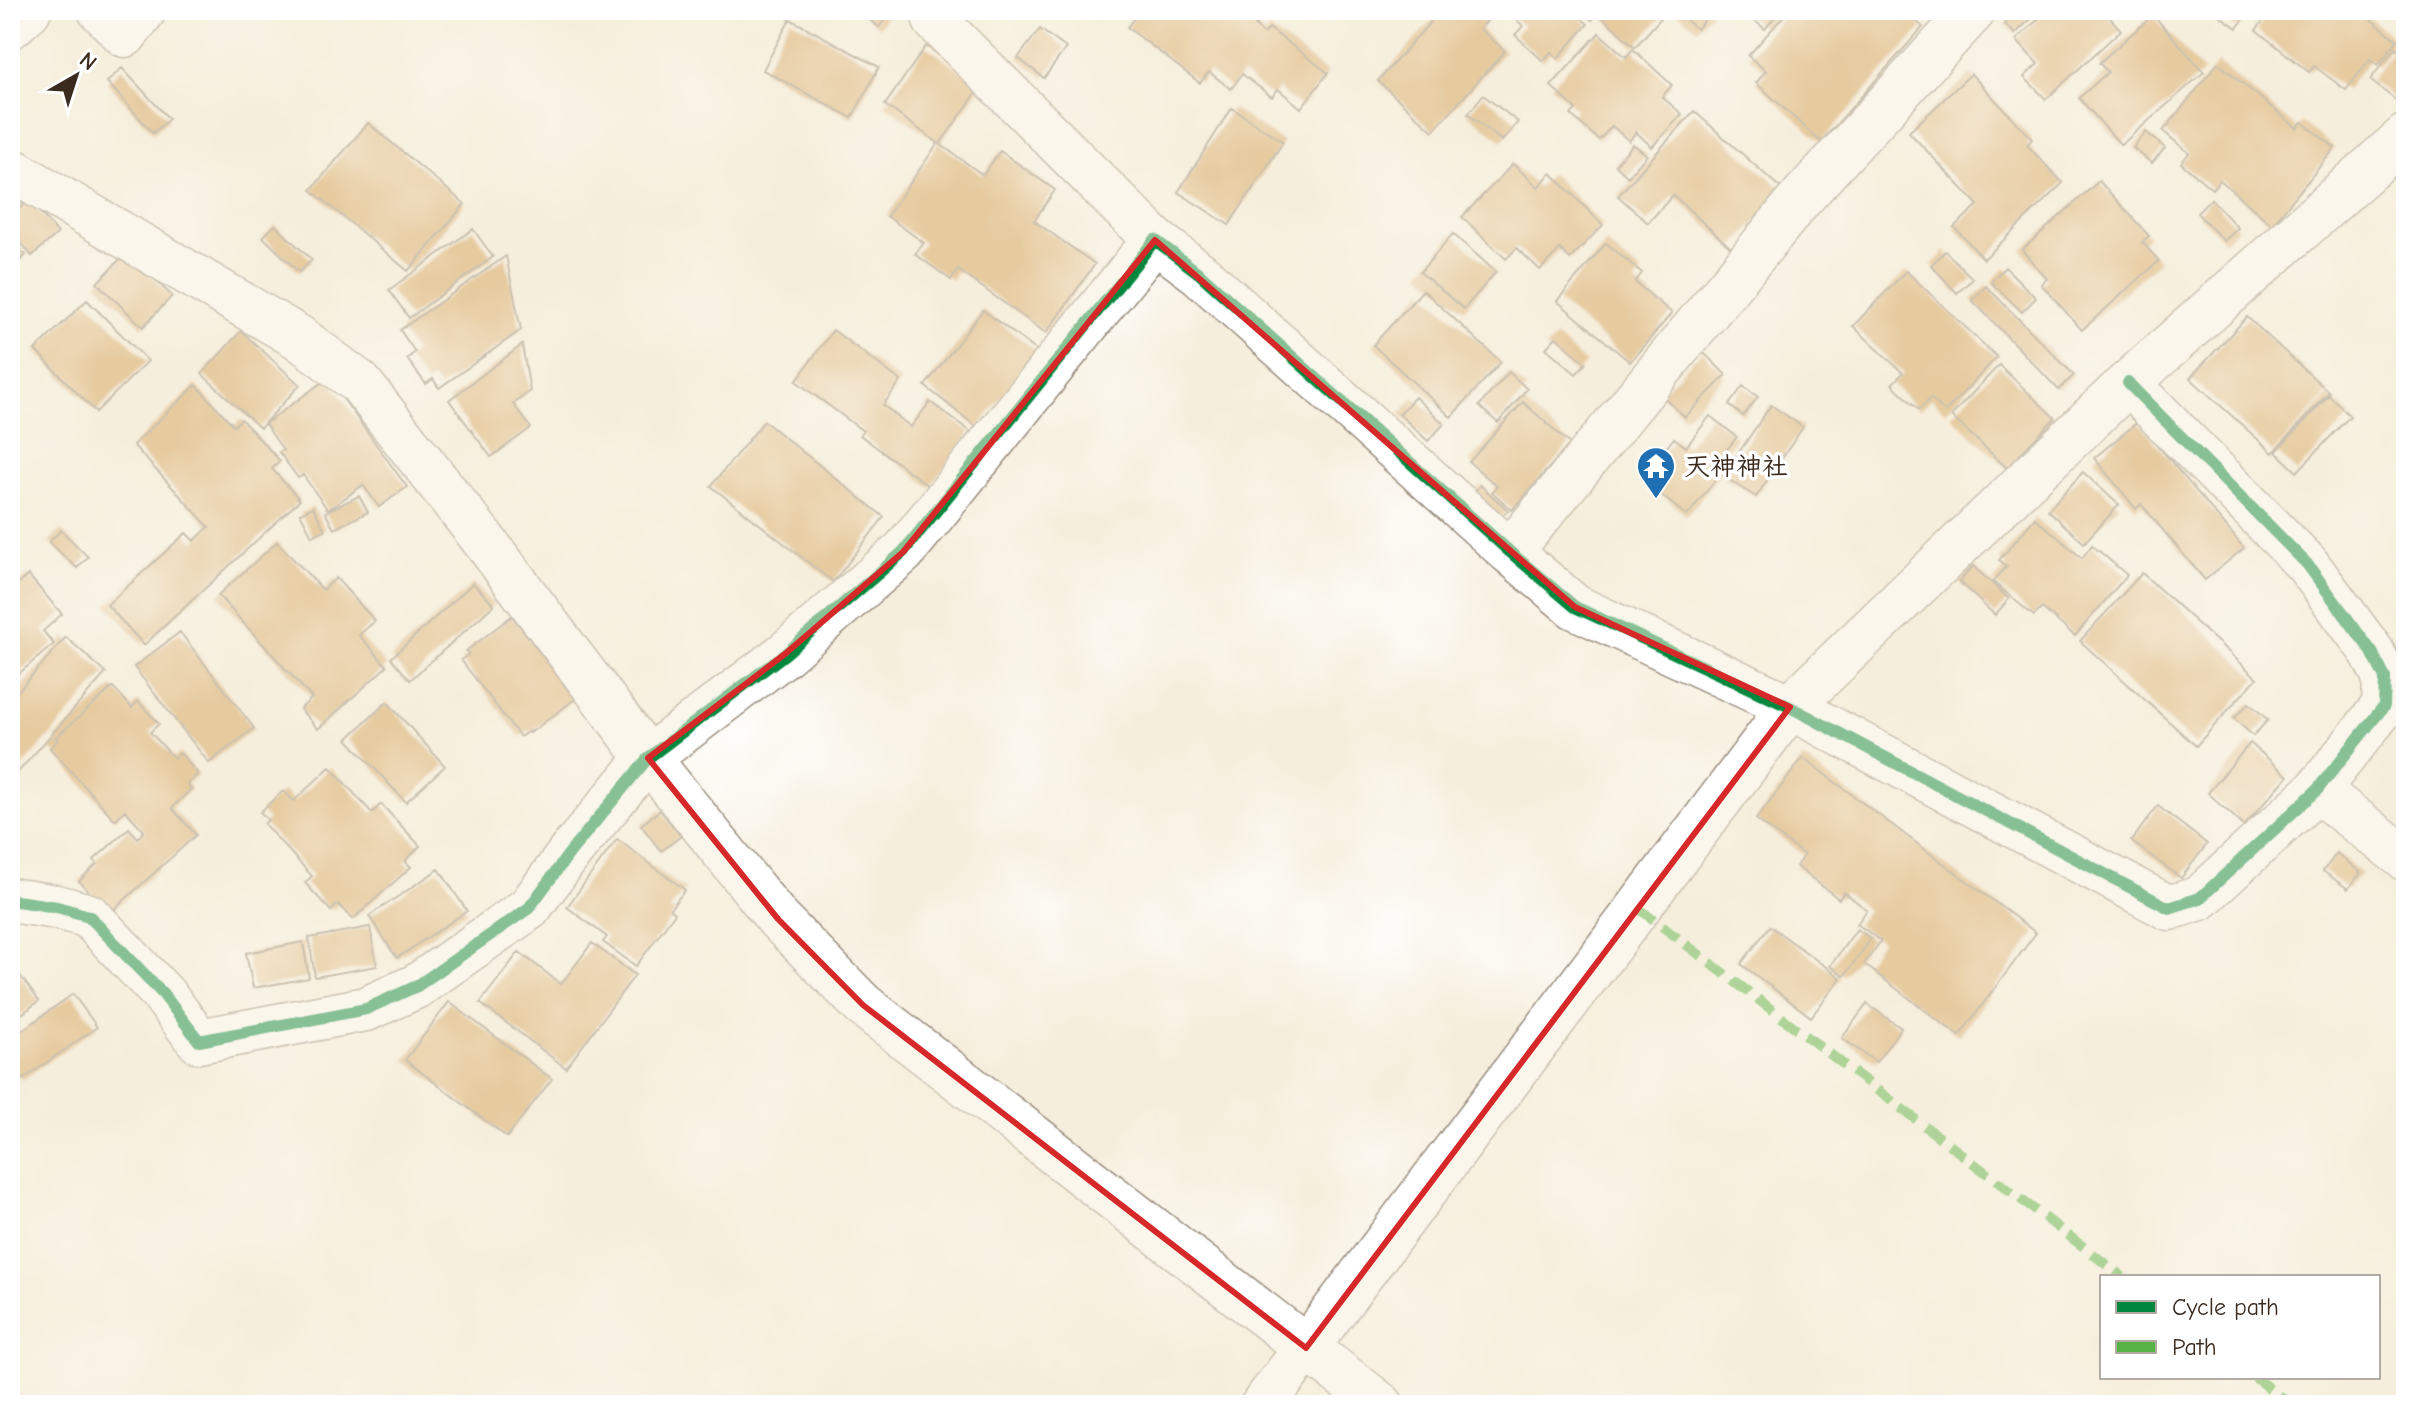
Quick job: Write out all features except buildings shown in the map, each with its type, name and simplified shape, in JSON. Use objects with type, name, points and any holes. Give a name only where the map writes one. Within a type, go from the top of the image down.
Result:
[{"type":"street","points":[[10,27],[29,10]]},
{"type":"street","points":[[100,10],[125,35],[144,10]]},
{"type":"street","points":[[941,10],[935,20],[1155,240],[1200,274],[1575,607],[1790,707],[2169,908],[2200,898],[2317,790],[2384,706],[2385,678],[2372,652],[2307,564],[2128,383]]},
{"type":"street","points":[[1510,552],[1802,197],[1974,10]]},
{"type":"street","points":[[1263,1405],[1790,707],[2128,383],[2406,136]]},
{"type":"street","points":[[10,169],[298,337],[360,383],[490,548],[648,758],[778,919],[863,1005],[1381,1405]]},
{"type":"street","points":[[10,900],[57,907],[89,916],[163,994],[199,1041],[366,1009],[417,986],[529,908],[571,851],[648,758],[785,654],[903,552],[1155,240]]},
{"type":"street","points":[[2317,790],[2406,859]]},
{"type":"highlighted area","points":[[1155,240],[1575,607],[1790,707],[1306,1348],[863,1005],[778,919],[648,758],[785,654],[903,552]]},
{"type":"marked path","points":[[1638,908],[2120,1275]]},
{"type":"marked path","points":[[2257,1379],[2291,1405]]},
{"type":"cycle path","points":[[10,900],[57,907],[89,916],[163,994],[199,1041],[366,1009],[417,986],[529,908],[571,851],[648,758],[785,654],[903,552],[1155,240],[1200,274],[1575,607],[1790,707],[2169,908],[2200,898],[2317,790],[2384,706],[2385,678],[2372,652],[2307,564],[2128,383]]},
{"type":"place","name":"天神神社","points":[[1656,500]]}]
